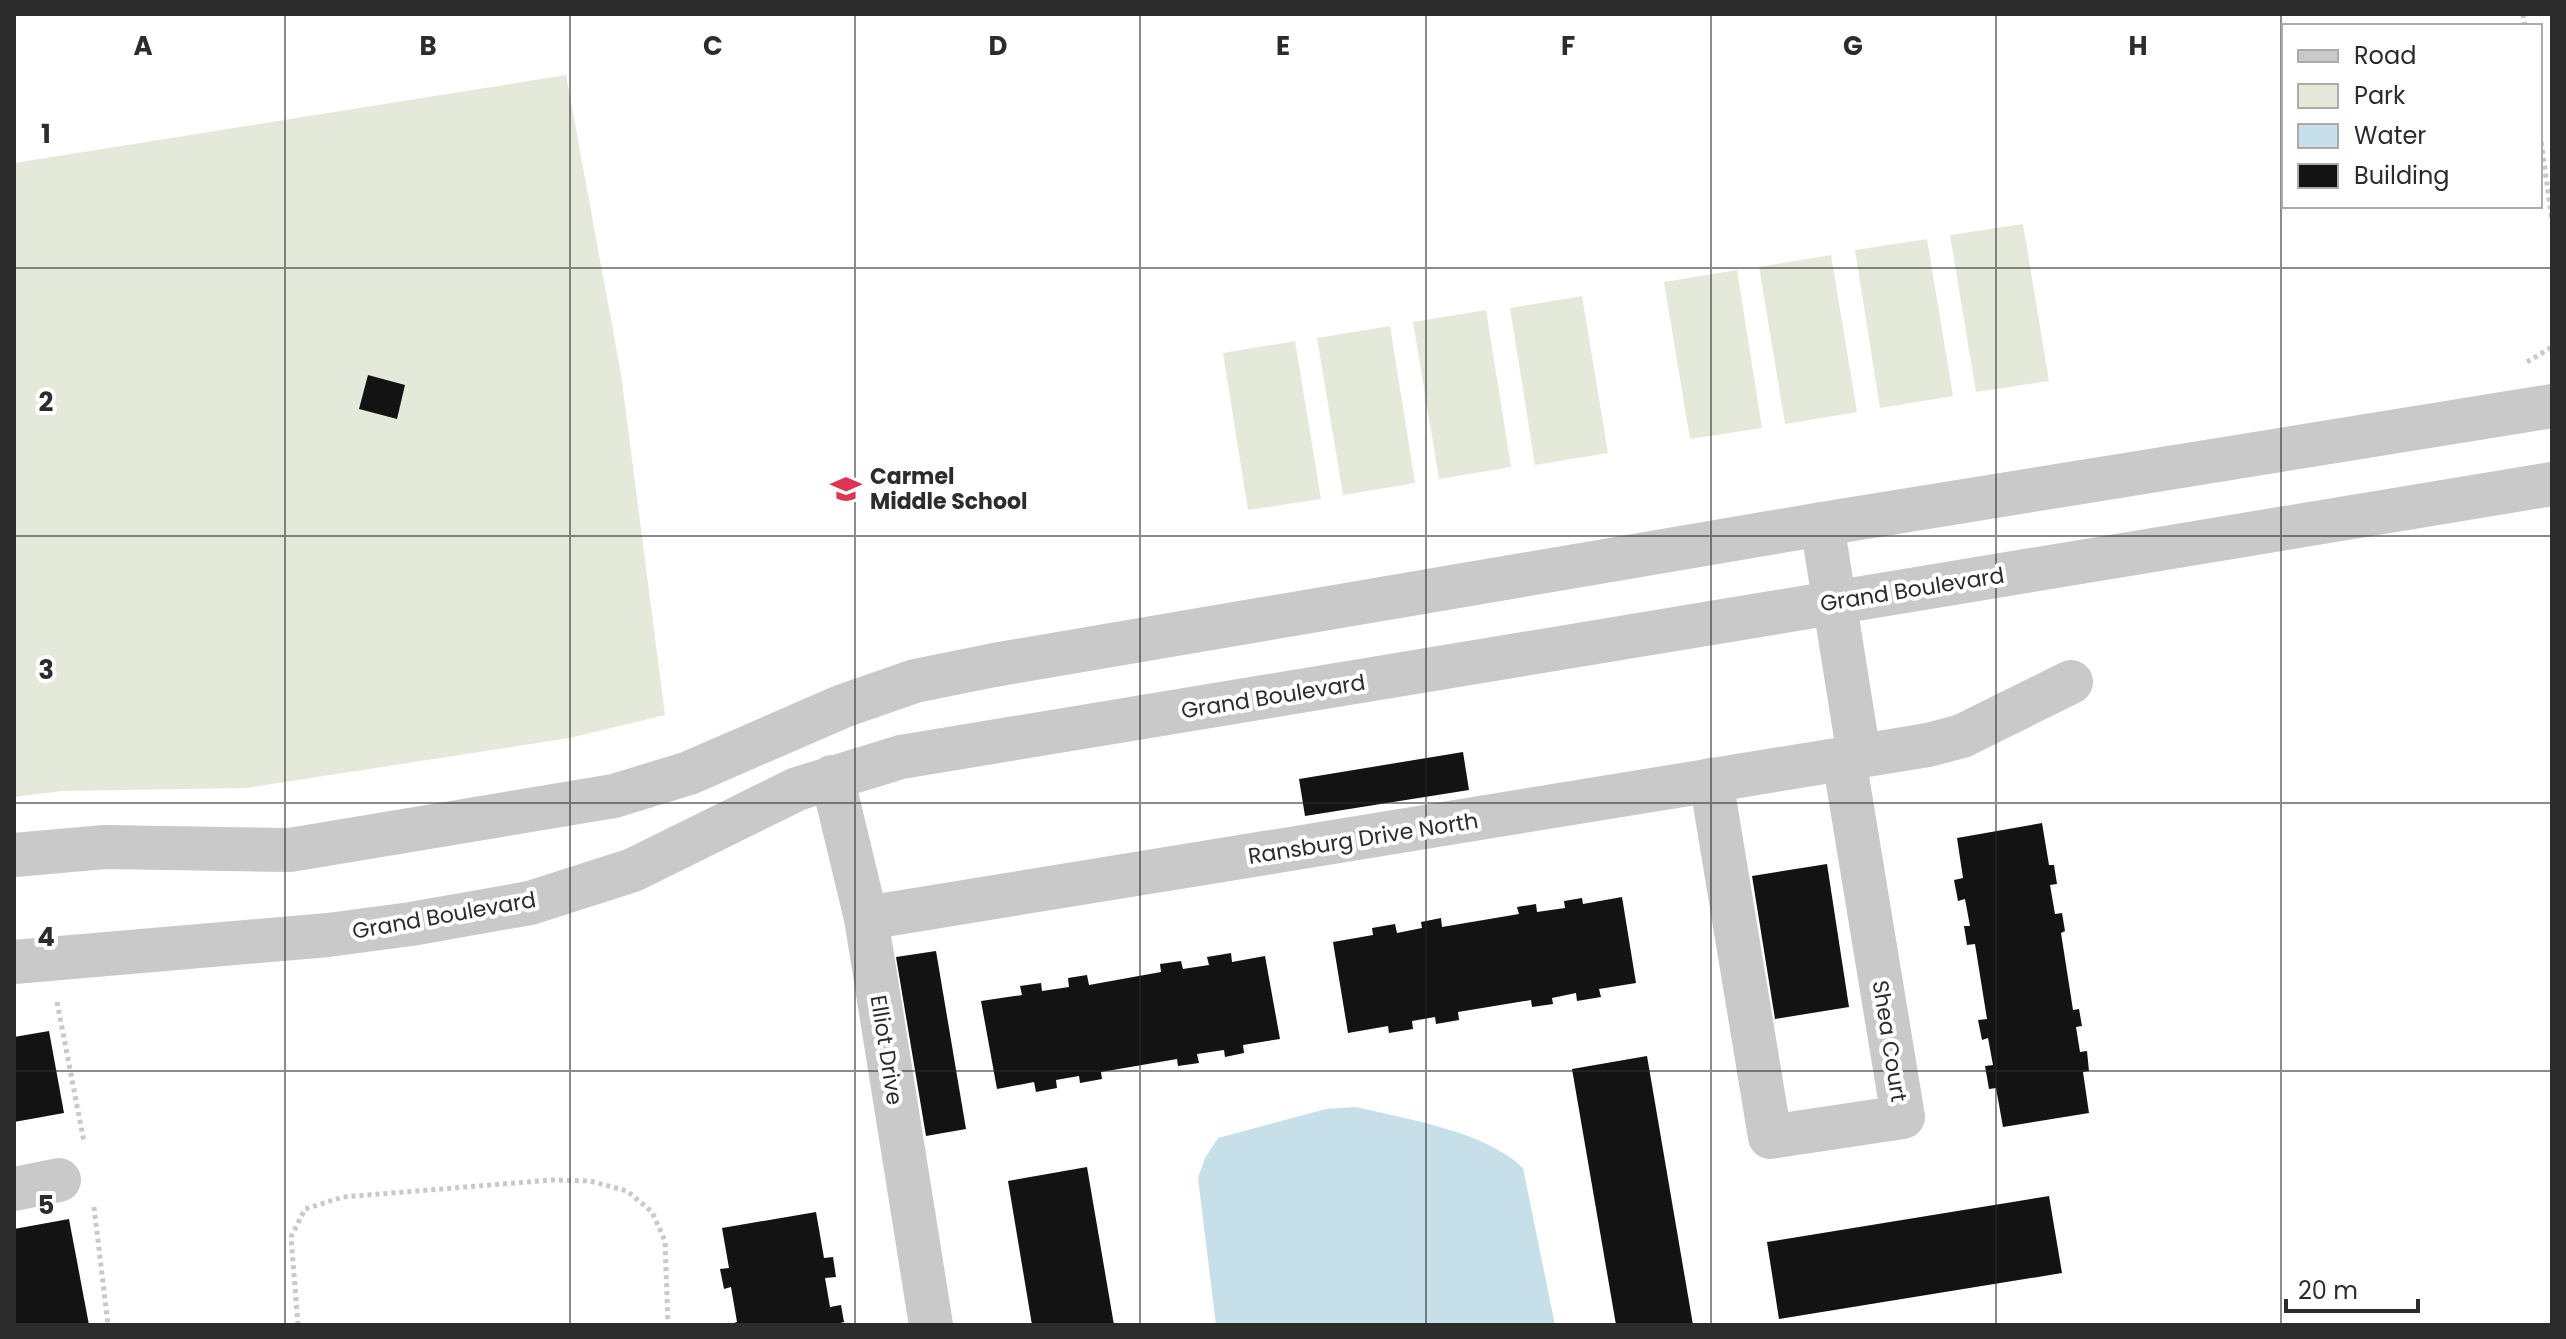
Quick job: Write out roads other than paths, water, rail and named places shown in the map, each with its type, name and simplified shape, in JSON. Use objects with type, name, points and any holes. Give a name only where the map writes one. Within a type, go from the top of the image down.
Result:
[{"type":"street","points":[[14,855],[105,847],[290,850],[564,805],[614,796],[689,773],[802,723],[915,681],[1822,524],[2552,406]]},
{"type":"street","name":"Grand Boulevard","points":[[14,962],[328,935],[530,903],[633,870],[769,802],[832,777],[901,757],[1569,649],[1832,602],[2552,484]]},
{"type":"street","points":[[1822,524],[1851,757]]},
{"type":"street","name":"Ransburg Drive North","points":[[866,918],[1851,757],[1962,736],[2071,682]]},
{"type":"street","name":"Shea Court","points":[[1711,780],[1770,1137],[1903,1117],[1851,757]]},
{"type":"street","name":"Elliot Drive","points":[[832,777],[866,918],[931,1325]]},
{"type":"street","points":[[14,1189],[59,1180]]},
{"type":"water","points":[[1356,1107],[1467,1136],[1507,1155],[1523,1168],[1555,1325],[1216,1325],[1198,1178],[1205,1158],[1218,1138],[1326,1109]]},
{"type":"place","name":"Carmel Middle School","points":[[846,489]]}]
